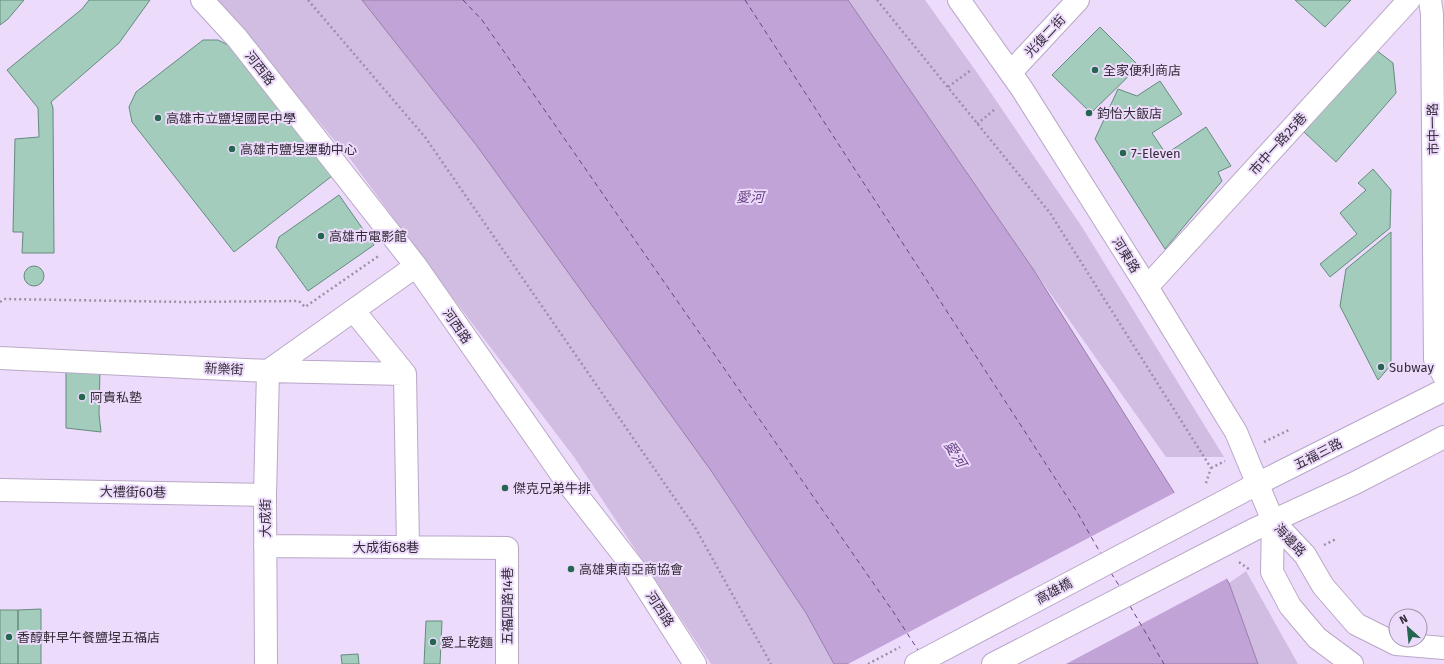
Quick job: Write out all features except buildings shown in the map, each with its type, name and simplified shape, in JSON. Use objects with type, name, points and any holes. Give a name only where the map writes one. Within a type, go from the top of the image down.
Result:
[{"type":"street","name":"河西路","points":[[202,0],[236,38],[397,244],[416,266],[566,481],[633,567],[695,664]]},
{"type":"street","name":"河東路","points":[[959,0],[1011,72],[1147,287],[1236,432],[1273,521]]},
{"type":"street","name":"光復二街","points":[[1011,72],[1078,0]]},
{"type":"street","name":"市中一路25巷","points":[[1147,287],[1409,0]]},
{"type":"street","name":"市中一路","points":[[1435,13],[1435,359],[1444,376]]},
{"type":"street","points":[[268,372],[416,266]]},
{"type":"street","points":[[354,310],[405,374],[408,547]]},
{"type":"street","name":"新樂街","points":[[0,358],[268,372],[405,374]]},
{"type":"street","name":"大成街","points":[[266,664],[265,495],[268,372]]},
{"type":"street","name":"五福三路","points":[[1192,519],[1257,484],[1444,390]]},
{"type":"street","points":[[993,664],[1273,521],[1355,483],[1444,437]]},
{"type":"street","name":"大禮街60巷","points":[[0,490],[265,495]]},
{"type":"street","name":"高雄橋","points":[[916,664],[1192,519]]},
{"type":"street","name":"海邊路","points":[[1273,521],[1305,554],[1323,586],[1356,624],[1396,644],[1444,648]]},
{"type":"street","name":"海邊路","points":[[1273,521],[1272,572],[1290,606],[1318,638],[1352,664]]},
{"type":"street","name":"大成街68巷","points":[[265,546],[507,548]]},
{"type":"street","name":"五福四路14巷","points":[[507,548],[507,664]]},
{"type":"path","points":[[308,0],[425,137],[696,529],[771,664]]},
{"type":"path","points":[[877,0],[1050,213],[1211,468],[1204,487]]},
{"type":"path","points":[[948,87],[971,70]]},
{"type":"path","points":[[978,124],[994,110]]},
{"type":"path","points":[[0,302],[5,299],[184,302],[299,301],[305,308],[397,244]]},
{"type":"shaded area","points":[[214,0],[362,0],[477,146],[712,472],[806,613],[834,664],[711,664],[574,457],[427,264],[351,160]]},
{"type":"shaded area","points":[[848,0],[925,0],[978,74],[1082,227],[1224,457],[1166,457],[1033,269]]},
{"type":"shaded area","points":[[1246,571],[1298,664],[1258,664],[1229,583]]},
{"type":"water","name":"愛河","points":[[362,0],[848,0],[1033,269],[1175,494],[1229,583],[1258,664],[834,664],[806,613],[712,472],[477,146]]},
{"type":"pier","points":[[1176,492],[1228,578],[1066,664],[848,664]]},
{"type":"ferry route","points":[[463,0],[482,20],[892,610],[918,650]]},
{"type":"ferry route","points":[[745,0],[1077,512],[1101,554]]},
{"type":"ferry route","points":[[1111,573],[1120,587]]},
{"type":"ferry route","points":[[1130,606],[1164,664]]},
{"type":"place","name":"全家便利商店","points":[[1095,70]]},
{"type":"place","name":"鈞怡大飯店","points":[[1089,113]]},
{"type":"place","name":"高雄市立鹽埕國民中學","points":[[158,118]]},
{"type":"place","name":"高雄市鹽埕運動中心","points":[[232,149]]},
{"type":"place","name":"7-Eleven","points":[[1123,153]]},
{"type":"place","name":"高雄市電影館","points":[[321,236]]},
{"type":"place","name":"Subway","points":[[1381,367]]},
{"type":"place","name":"阿貴私塾","points":[[82,397]]},
{"type":"place","name":"傑克兄弟牛排","points":[[505,488]]},
{"type":"place","name":"高雄東南亞商協會","points":[[571,569]]},
{"type":"place","name":"香醇軒早午餐鹽埕五福店","points":[[9,637]]},
{"type":"place","name":"愛上乾麵","points":[[433,642]]}]
